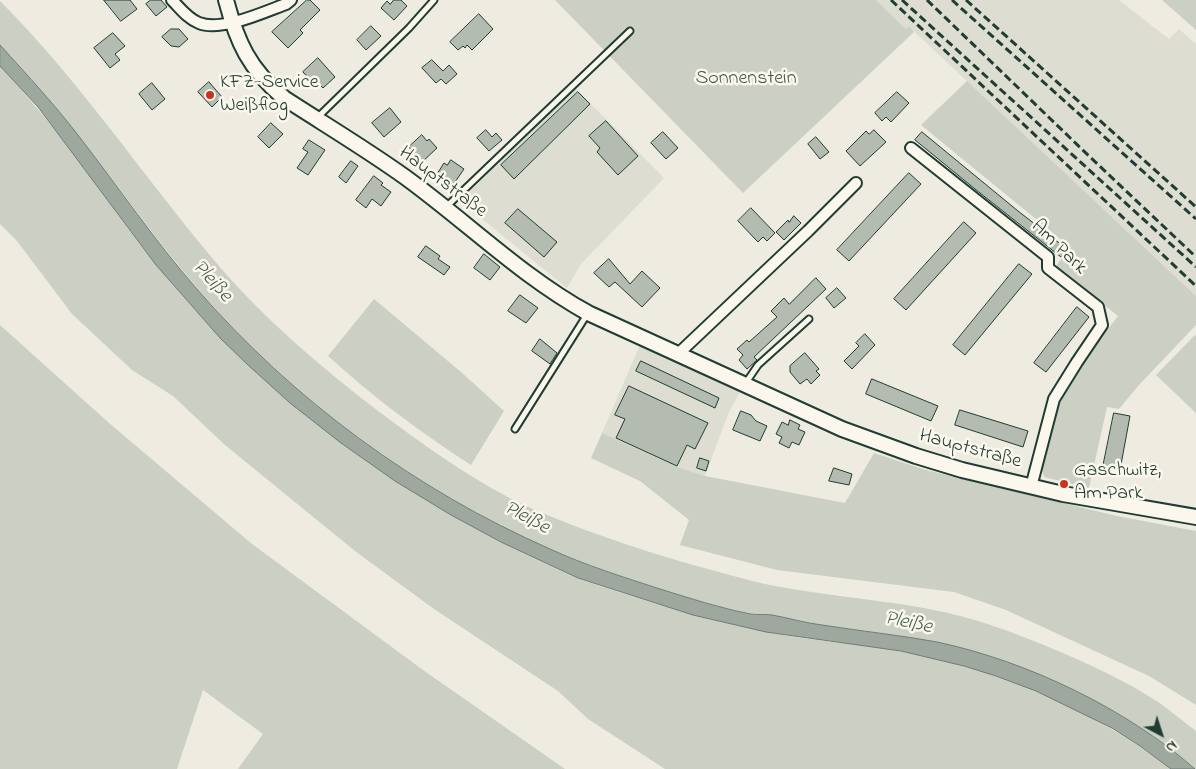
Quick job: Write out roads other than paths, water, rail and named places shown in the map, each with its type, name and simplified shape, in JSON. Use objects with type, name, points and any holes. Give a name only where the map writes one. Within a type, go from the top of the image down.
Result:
[{"type":"main road","name":"Hauptstraße","points":[[226,0],[238,39],[253,67],[261,78],[284,98],[404,177],[536,281],[588,313],[842,429],[916,456],[962,470],[1031,487],[1196,517]]},
{"type":"street","points":[[172,0],[198,23],[212,26],[232,22],[286,4],[291,0]]},
{"type":"street","name":"Am Park","points":[[911,148],[1048,257],[1048,268],[1098,307],[1102,325],[1076,362],[1054,399],[1031,487]]},
{"type":"street","points":[[678,354],[808,231],[856,182]]},
{"type":"lane","points":[[316,119],[409,28],[434,0]]},
{"type":"lane","points":[[445,208],[630,31]]},
{"type":"lane","points":[[515,430],[588,313]]},
{"type":"lane","points":[[745,384],[758,365],[809,319]]},
{"type":"railway","points":[[891,0],[1196,286]]},
{"type":"railway","points":[[902,0],[1196,267]]},
{"type":"railway","points":[[927,0],[1196,257]]},
{"type":"railway","points":[[952,0],[1196,219]]},
{"type":"railway","points":[[966,0],[1196,207]]},
{"type":"place","name":"KFZ-Service Weißflog","points":[[210,95]]},
{"type":"place","name":"Gaschwitz, Am Park","points":[[1064,484]]},
{"type":"park label","name":"Sonnenstein","points":[[746,80]]},
{"type":"water label","name":"Pleiße","points":[[211,282]]},
{"type":"water label","name":"Pleiße","points":[[526,519]]},
{"type":"water label","name":"Pleiße","points":[[908,624]]}]
